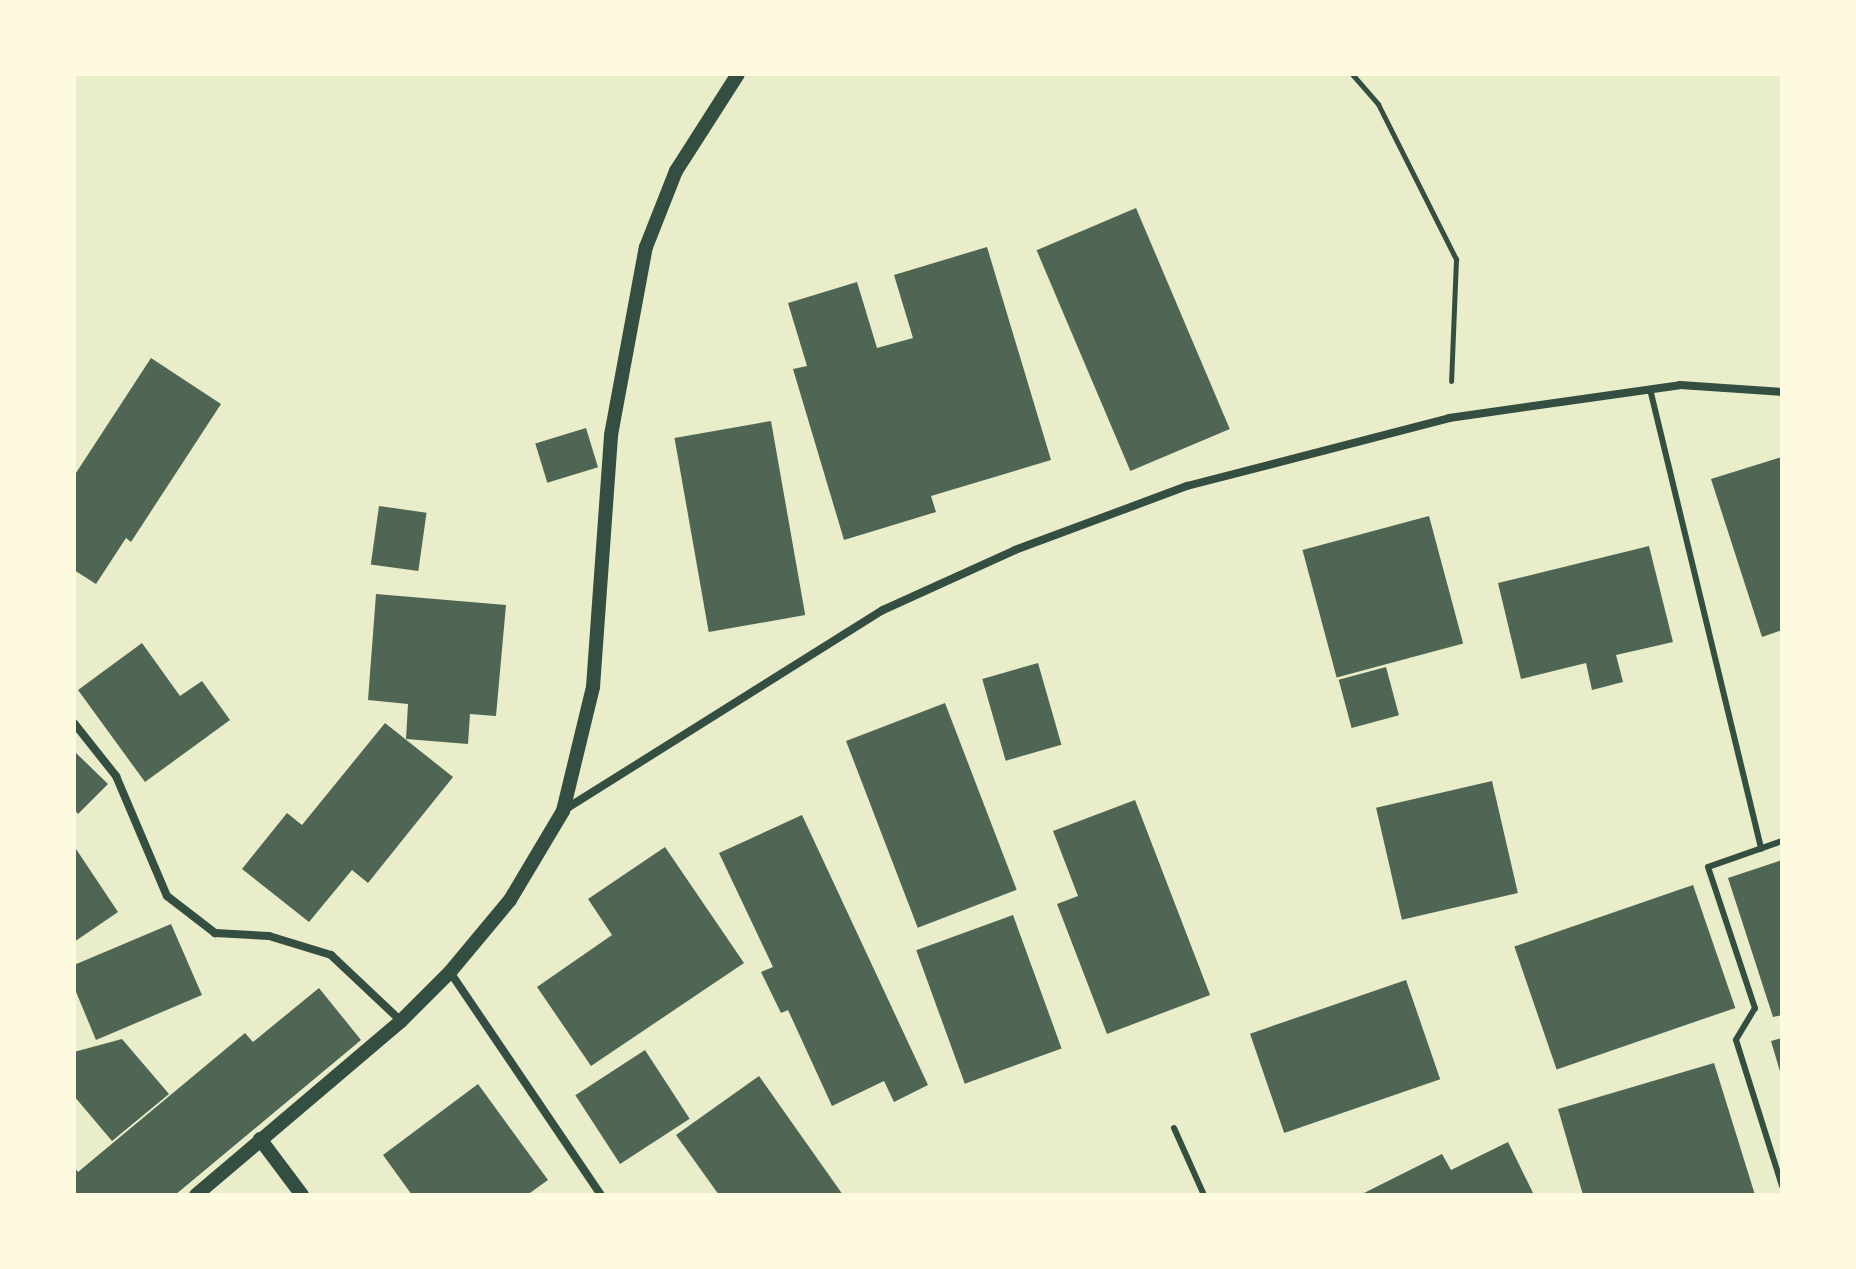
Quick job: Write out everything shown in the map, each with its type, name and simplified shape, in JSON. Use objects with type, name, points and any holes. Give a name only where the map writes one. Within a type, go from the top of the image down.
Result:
[{"type":"street","points":[[196,1195],[401,1021],[450,972],[510,900],[563,811],[593,687],[611,435],[643,261],[676,171],[738,74]]},
{"type":"street","points":[[563,811],[883,610],[1002,556],[1187,486],[1449,418],[1680,385],[1782,392]]},
{"type":"street","points":[[74,723],[116,776],[167,896],[215,933],[269,936],[331,955],[401,1021]]},
{"type":"street","points":[[450,972],[601,1195]]},
{"type":"street","points":[[260,1139],[302,1195]]},
{"type":"lane","points":[[1650,389],[1761,849]]},
{"type":"lane","points":[[1782,841],[1708,867],[1755,1008],[1736,1040],[1782,1186]]},
{"type":"lane","points":[[1174,1128],[1204,1195]]},
{"type":"path","points":[[1352,74],[1378,104],[1456,259],[1449,418]]},
{"type":"building","points":[[1136,208],[1230,429],[1130,471],[1037,250]]},
{"type":"building","points":[[987,247],[1051,460],[931,496],[936,512],[844,540],[793,369],[807,366],[788,303],[857,282],[877,348],[913,338],[894,275]]},
{"type":"building","points":[[151,358],[221,404],[131,542],[126,538],[96,584],[74,570],[74,476]]},
{"type":"building","points":[[771,421],[805,615],[709,632],[674,438]]},
{"type":"building","points":[[586,428],[598,467],[547,483],[535,443]]},
{"type":"building","points":[[1782,457],[1782,630],[1762,637],[1711,479]]},
{"type":"building","points":[[379,506],[427,513],[418,571],[371,564]]},
{"type":"building","points":[[1429,516],[1463,644],[1337,677],[1302,550]]},
{"type":"building","points":[[1649,546],[1673,642],[1616,655],[1623,682],[1592,690],[1586,663],[1521,679],[1498,583]]},
{"type":"building","points":[[376,594],[506,605],[496,716],[470,714],[468,744],[406,739],[408,704],[368,700]]},
{"type":"building","points":[[142,643],[180,696],[202,681],[230,720],[145,782],[78,690]]},
{"type":"building","points":[[1038,663],[1061,745],[1006,761],[982,679]]},
{"type":"building","points":[[1386,667],[1399,715],[1352,728],[1339,680]]},
{"type":"building","points":[[945,703],[1017,890],[918,928],[846,741]]},
{"type":"building","points":[[385,723],[453,777],[368,883],[352,870],[309,922],[242,869],[287,813],[302,825]]},
{"type":"building","points":[[74,751],[108,784],[78,814],[74,809]]},
{"type":"building","points":[[1492,781],[1518,893],[1402,920],[1376,808]]},
{"type":"building","points":[[1135,800],[1210,995],[1107,1034],[1057,904],[1078,896],[1053,831]]},
{"type":"building","points":[[802,815],[928,1085],[894,1102],[884,1081],[832,1106],[788,1010],[781,1013],[761,972],[773,967],[719,853]]},
{"type":"building","points":[[74,846],[118,912],[74,942]]},
{"type":"building","points":[[665,847],[744,963],[591,1066],[537,987],[612,935],[588,899]]},
{"type":"building","points":[[1782,860],[1782,1015],[1773,1017],[1728,878]]},
{"type":"building","points":[[1693,885],[1735,1008],[1557,1069],[1514,947]]},
{"type":"building","points":[[1013,915],[1062,1048],[965,1084],[916,950]]},
{"type":"building","points":[[171,924],[202,995],[96,1040],[74,987],[74,965]]},
{"type":"building","points":[[1406,980],[1440,1079],[1284,1133],[1250,1034]]},
{"type":"building","points":[[319,988],[361,1040],[175,1195],[74,1195],[74,1167],[78,1172],[245,1033],[253,1042]]},
{"type":"building","points":[[1782,1038],[1782,1075],[1781,1075],[1771,1041]]},
{"type":"building","points":[[122,1039],[169,1094],[112,1141],[74,1096],[74,1052]]},
{"type":"building","points":[[645,1050],[690,1119],[620,1164],[575,1095]]},
{"type":"building","points":[[1714,1063],[1755,1195],[1583,1195],[1558,1109]]},
{"type":"building","points":[[759,1076],[843,1195],[719,1195],[676,1135]]},
{"type":"building","points":[[478,1084],[548,1180],[527,1195],[412,1195],[383,1155]]},
{"type":"building","points":[[1508,1142],[1534,1195],[1360,1195],[1442,1154],[1451,1170]]}]
